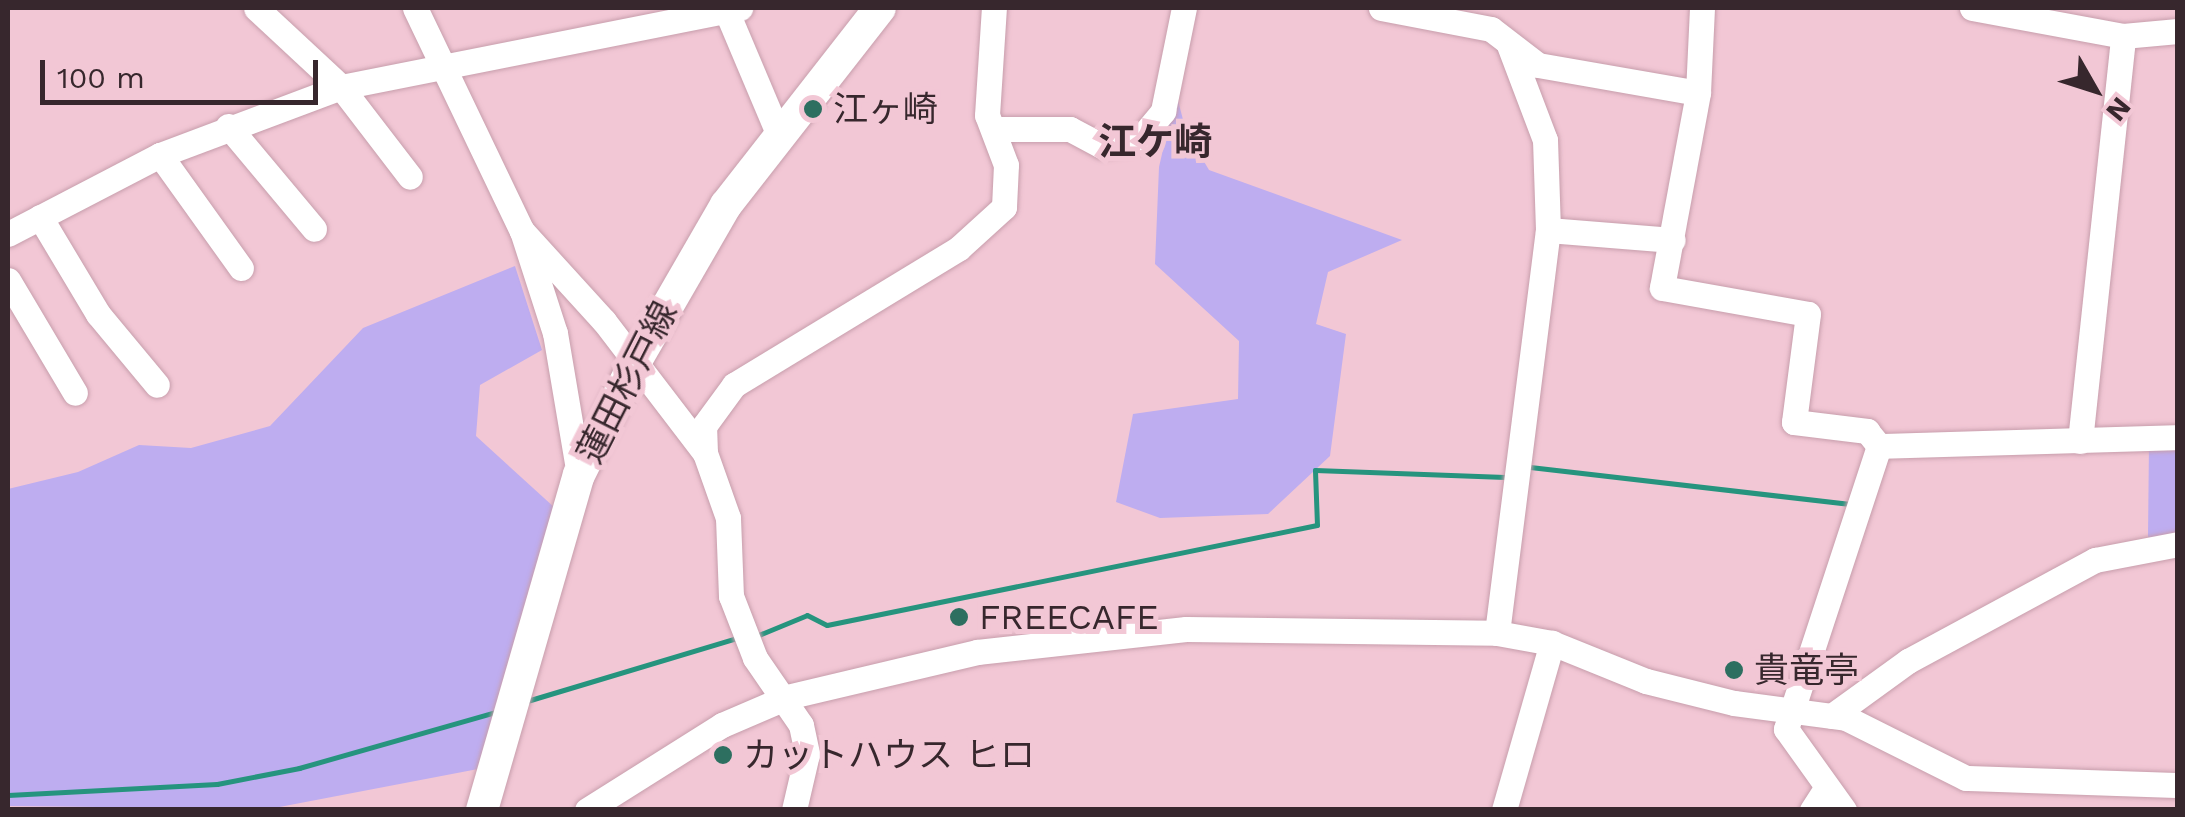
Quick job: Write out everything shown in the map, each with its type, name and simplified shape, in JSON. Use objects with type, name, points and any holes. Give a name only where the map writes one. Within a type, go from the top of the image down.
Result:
[{"type":"main road","name":"蓮田杉戸線","points":[[482,810],[579,475],[633,366],[702,240],[778,133],[880,8]]},
{"type":"street","points":[[256,8],[341,87],[410,177]]},
{"type":"street","points":[[415,8],[522,231],[555,334],[579,475]]},
{"type":"street","points":[[794,810],[806,754],[787,697],[755,658],[731,596],[728,518],[706,453],[704,426],[734,385],[904,283],[996,216],[1009,187],[987,115],[994,8]]},
{"type":"street","points":[[994,129],[1070,129],[1102,146],[1139,140],[1163,110],[1184,8]]},
{"type":"street","points":[[1382,8],[1491,29],[1538,65],[1698,92]]},
{"type":"street","points":[[1702,8],[1698,92],[1662,288],[1808,314],[1794,422],[1867,430],[1879,446]]},
{"type":"street","points":[[1972,8],[2123,36],[2178,31]]},
{"type":"street","points":[[8,234],[160,155],[228,126],[341,87],[440,65],[608,19],[733,9],[778,133]]},
{"type":"street","points":[[2080,441],[2123,36]]},
{"type":"street","points":[[1498,633],[1548,230],[1545,140],[1509,45]]},
{"type":"street","points":[[228,126],[314,230]]},
{"type":"street","points":[[160,155],[241,268]]},
{"type":"street","points":[[40,217],[98,314],[157,385]]},
{"type":"street","points":[[1548,230],[1673,240]]},
{"type":"street","points":[[522,231],[604,321],[633,366],[706,453]]},
{"type":"street","points":[[8,280],[75,392]]},
{"type":"street","points":[[1879,446],[2178,437]]},
{"type":"street","points":[[1844,810],[1786,729],[1879,446]]},
{"type":"street","points":[[1832,716],[1908,661],[2094,560],[2178,544]]},
{"type":"street","points":[[586,810],[722,725],[787,697],[976,652],[1186,630],[1498,633],[1552,643],[1646,681],[1832,716],[1885,734],[1966,778],[2178,785]]},
{"type":"street","points":[[1504,810],[1552,643]]},
{"type":"street","points":[[1812,810],[1827,787]]},
{"type":"shaded area","points":[[1176,93],[1186,131],[1209,170],[1402,240],[1328,272],[1316,324],[1346,334],[1330,456],[1268,514],[1160,518],[1116,502],[1133,414],[1238,399],[1239,341],[1155,264],[1159,167]]},
{"type":"shaded area","points":[[515,266],[542,350],[480,385],[476,436],[555,508],[478,769],[269,809],[8,806],[8,489],[78,472],[139,445],[191,448],[270,426],[363,328]]},
{"type":"shaded area","points":[[2149,443],[2177,445],[2177,542],[2148,537]]},
{"type":"waterway","points":[[1530,467],[1848,504]]},
{"type":"waterway","points":[[754,637],[807,615],[827,625],[1317,525],[1315,470],[1505,477]]},
{"type":"waterway","points":[[527,701],[734,639]]},
{"type":"waterway","points":[[8,795],[217,784],[299,768],[495,712]]},
{"type":"place","name":"江ヶ崎","points":[[813,109]]},
{"type":"place","name":"FREECAFE","points":[[959,617]]},
{"type":"place","name":"貴竜亭","points":[[1734,670]]},
{"type":"place","name":"カットハウス ヒロ","points":[[723,755]]},
{"type":"district","name":"江ケ崎","points":[[1155,143]]}]
